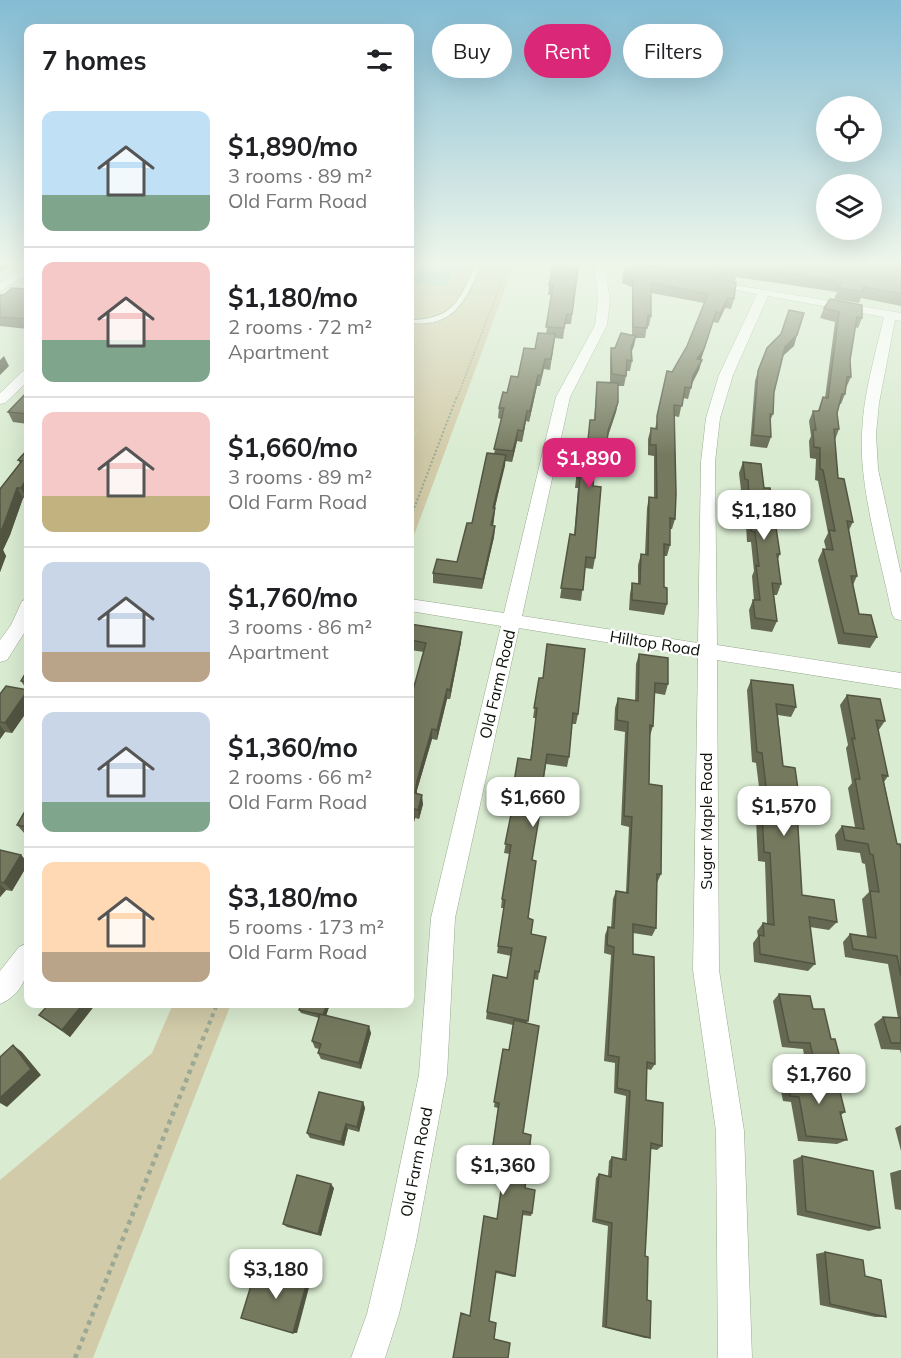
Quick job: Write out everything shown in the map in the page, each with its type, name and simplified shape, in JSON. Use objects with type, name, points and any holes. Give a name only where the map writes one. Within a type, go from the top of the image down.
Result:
[{"type":"street","name":"Old Farm Road","points":[[368,1358],[383,1314],[400,1242],[433,1075],[443,918],[563,397],[599,328]]},
{"type":"street","name":"Sugar Maple Road","points":[[735,1358],[730,1131],[706,970],[708,462],[713,418],[726,375],[747,328]]},
{"type":"street","points":[[893,328],[872,403],[869,434],[870,469],[894,553],[901,614]]},
{"type":"street","points":[[0,400],[24,378]]},
{"type":"street","name":"Hilltop Road","points":[[414,606],[901,681]]},
{"type":"street","points":[[0,655],[19,627],[24,615]]},
{"type":"street","points":[[0,990],[24,961]]},
{"type":"path","points":[[414,509],[484,328]]},
{"type":"path","points":[[75,1358],[215,1008]]},
{"type":"shaded area","points":[[414,328],[491,328],[414,535],[414,437],[418,427],[414,436]]},
{"type":"shaded area","points":[[171,1008],[229,1008],[93,1358],[0,1358],[0,1180],[152,1053]]},
{"type":"building","points":[[694,328],[711,328],[704,349],[697,359],[702,360],[693,376],[691,388],[685,387],[682,406],[674,405],[676,494],[675,519],[670,518],[670,545],[664,544],[664,587],[667,588],[667,604],[632,600],[632,583],[640,584],[641,554],[648,555],[649,497],[657,498],[656,445],[650,445],[651,428],[657,429],[657,416],[667,371],[672,372]]},
{"type":"building","points":[[783,328],[799,328],[797,335],[785,347],[774,392],[773,414],[770,414],[771,437],[753,435],[758,371],[767,348],[781,334]]},
{"type":"building","points":[[837,328],[855,328],[850,360],[851,377],[847,377],[845,394],[842,394],[837,413],[839,429],[834,429],[838,478],[844,479],[853,522],[847,521],[857,576],[851,576],[859,614],[871,615],[877,637],[844,633],[823,549],[833,550],[829,530],[835,531],[823,470],[820,469],[820,448],[814,447],[813,430],[816,430],[813,411],[819,411],[823,397],[828,398]]},
{"type":"building","points":[[538,333],[555,334],[551,359],[545,359],[541,376],[538,375],[530,411],[527,411],[523,431],[518,430],[513,451],[494,449],[504,408],[499,408],[503,392],[507,393],[511,376],[518,377],[524,348],[535,349]]},
{"type":"building","points":[[621,333],[636,336],[631,347],[632,361],[627,360],[626,376],[612,374],[611,348],[615,348]]},
{"type":"building","points":[[597,382],[618,383],[618,402],[608,431],[606,454],[596,453],[593,486],[601,487],[595,558],[586,557],[583,590],[561,588],[570,534],[575,535],[580,477],[577,477],[578,460],[582,440],[588,440],[590,420],[595,420]]},
{"type":"building","points":[[24,395],[24,414],[8,412]]},
{"type":"building","points":[[24,453],[24,483],[21,488],[17,488],[0,533],[0,489],[22,461],[18,460]]},
{"type":"building","points":[[487,453],[506,455],[493,508],[495,508],[491,525],[495,526],[483,579],[433,573],[437,559],[457,562],[467,523],[472,523]]},
{"type":"building","points":[[743,462],[761,464],[764,488],[770,488],[780,554],[777,554],[781,584],[772,583],[777,621],[755,618],[753,600],[760,600],[756,565],[759,566],[755,532],[751,531],[748,480],[745,479]]},
{"type":"building","points":[[414,625],[462,632],[450,690],[447,689],[437,730],[432,729],[417,781],[415,793],[422,795],[418,810],[414,809],[414,686],[426,643],[414,641]]},
{"type":"building","points":[[547,644],[585,649],[578,714],[573,713],[569,757],[547,754],[532,860],[536,861],[528,918],[533,920],[531,934],[546,937],[539,972],[535,971],[528,1021],[487,1012],[493,975],[507,978],[512,948],[498,946],[505,900],[502,899],[511,845],[505,844],[515,795],[512,794],[518,758],[531,760],[537,708],[534,708],[539,678],[543,678]]},
{"type":"building","points":[[639,654],[668,658],[668,684],[655,683],[653,726],[650,725],[649,784],[662,786],[661,874],[657,874],[656,928],[633,924],[633,954],[654,957],[655,1064],[647,1062],[646,1100],[663,1103],[662,1146],[651,1143],[645,1256],[648,1257],[647,1300],[651,1301],[650,1338],[606,1327],[612,1223],[595,1219],[599,1174],[611,1177],[612,1157],[626,1160],[630,1091],[617,1088],[619,1057],[608,1055],[614,947],[607,945],[608,927],[614,928],[616,891],[628,893],[632,817],[624,816],[628,722],[617,720],[618,698],[638,701]]},
{"type":"building","points":[[751,680],[793,685],[796,707],[776,704],[783,766],[795,768],[801,811],[797,810],[802,895],[834,900],[837,922],[809,917],[815,964],[760,954],[759,935],[764,936],[763,923],[774,925],[770,853],[764,852],[762,811],[769,812],[762,753],[757,752]]},
{"type":"building","points":[[6,686],[24,689],[24,696],[5,723],[0,722],[0,694]]},
{"type":"building","points":[[847,695],[880,699],[885,721],[876,720],[888,776],[882,775],[897,844],[900,844],[901,849],[901,976],[897,956],[853,949],[850,934],[876,938],[870,891],[879,892],[873,855],[870,854],[868,844],[845,840],[842,826],[864,829],[855,779],[860,779]]},
{"type":"building","points":[[24,813],[24,826],[17,825]]},
{"type":"building","points":[[0,850],[21,855],[4,883],[0,882]]},
{"type":"building","points":[[779,994],[810,996],[813,1009],[824,1009],[831,1039],[835,1039],[840,1058],[813,1056],[810,1043],[789,1042]]},
{"type":"building","points":[[45,1008],[80,1008],[62,1030],[39,1015]]},
{"type":"building","points":[[300,1008],[326,1008],[323,1015],[299,1010]]},
{"type":"building","points":[[320,1014],[369,1026],[359,1063],[318,1053],[321,1044],[312,1041]]},
{"type":"building","points":[[883,1017],[901,1018],[901,1043],[891,1043]]},
{"type":"building","points":[[514,1020],[539,1026],[523,1133],[531,1135],[525,1188],[535,1190],[532,1213],[523,1211],[515,1276],[496,1271],[489,1321],[496,1323],[494,1339],[510,1343],[508,1358],[453,1358],[461,1313],[470,1316],[484,1216],[497,1219],[503,1176],[489,1173],[499,1103],[494,1102],[503,1049],[509,1050]]},
{"type":"building","points":[[13,1045],[31,1069],[0,1098],[0,1057]]},
{"type":"building","points":[[794,1069],[825,1072],[830,1091],[840,1092],[845,1112],[840,1112],[847,1140],[806,1136],[799,1097],[790,1096],[788,1081],[796,1081]]},
{"type":"building","points":[[319,1092],[363,1102],[357,1127],[346,1124],[341,1142],[307,1133]]},
{"type":"building","points":[[802,1156],[873,1171],[880,1228],[806,1211]]},
{"type":"building","points":[[297,1175],[331,1184],[318,1234],[283,1224]]},
{"type":"building","points":[[825,1252],[863,1260],[865,1276],[881,1280],[886,1317],[830,1304]]},
{"type":"building","points":[[271,1268],[308,1278],[293,1333],[241,1318],[253,1279],[266,1283]]}]
